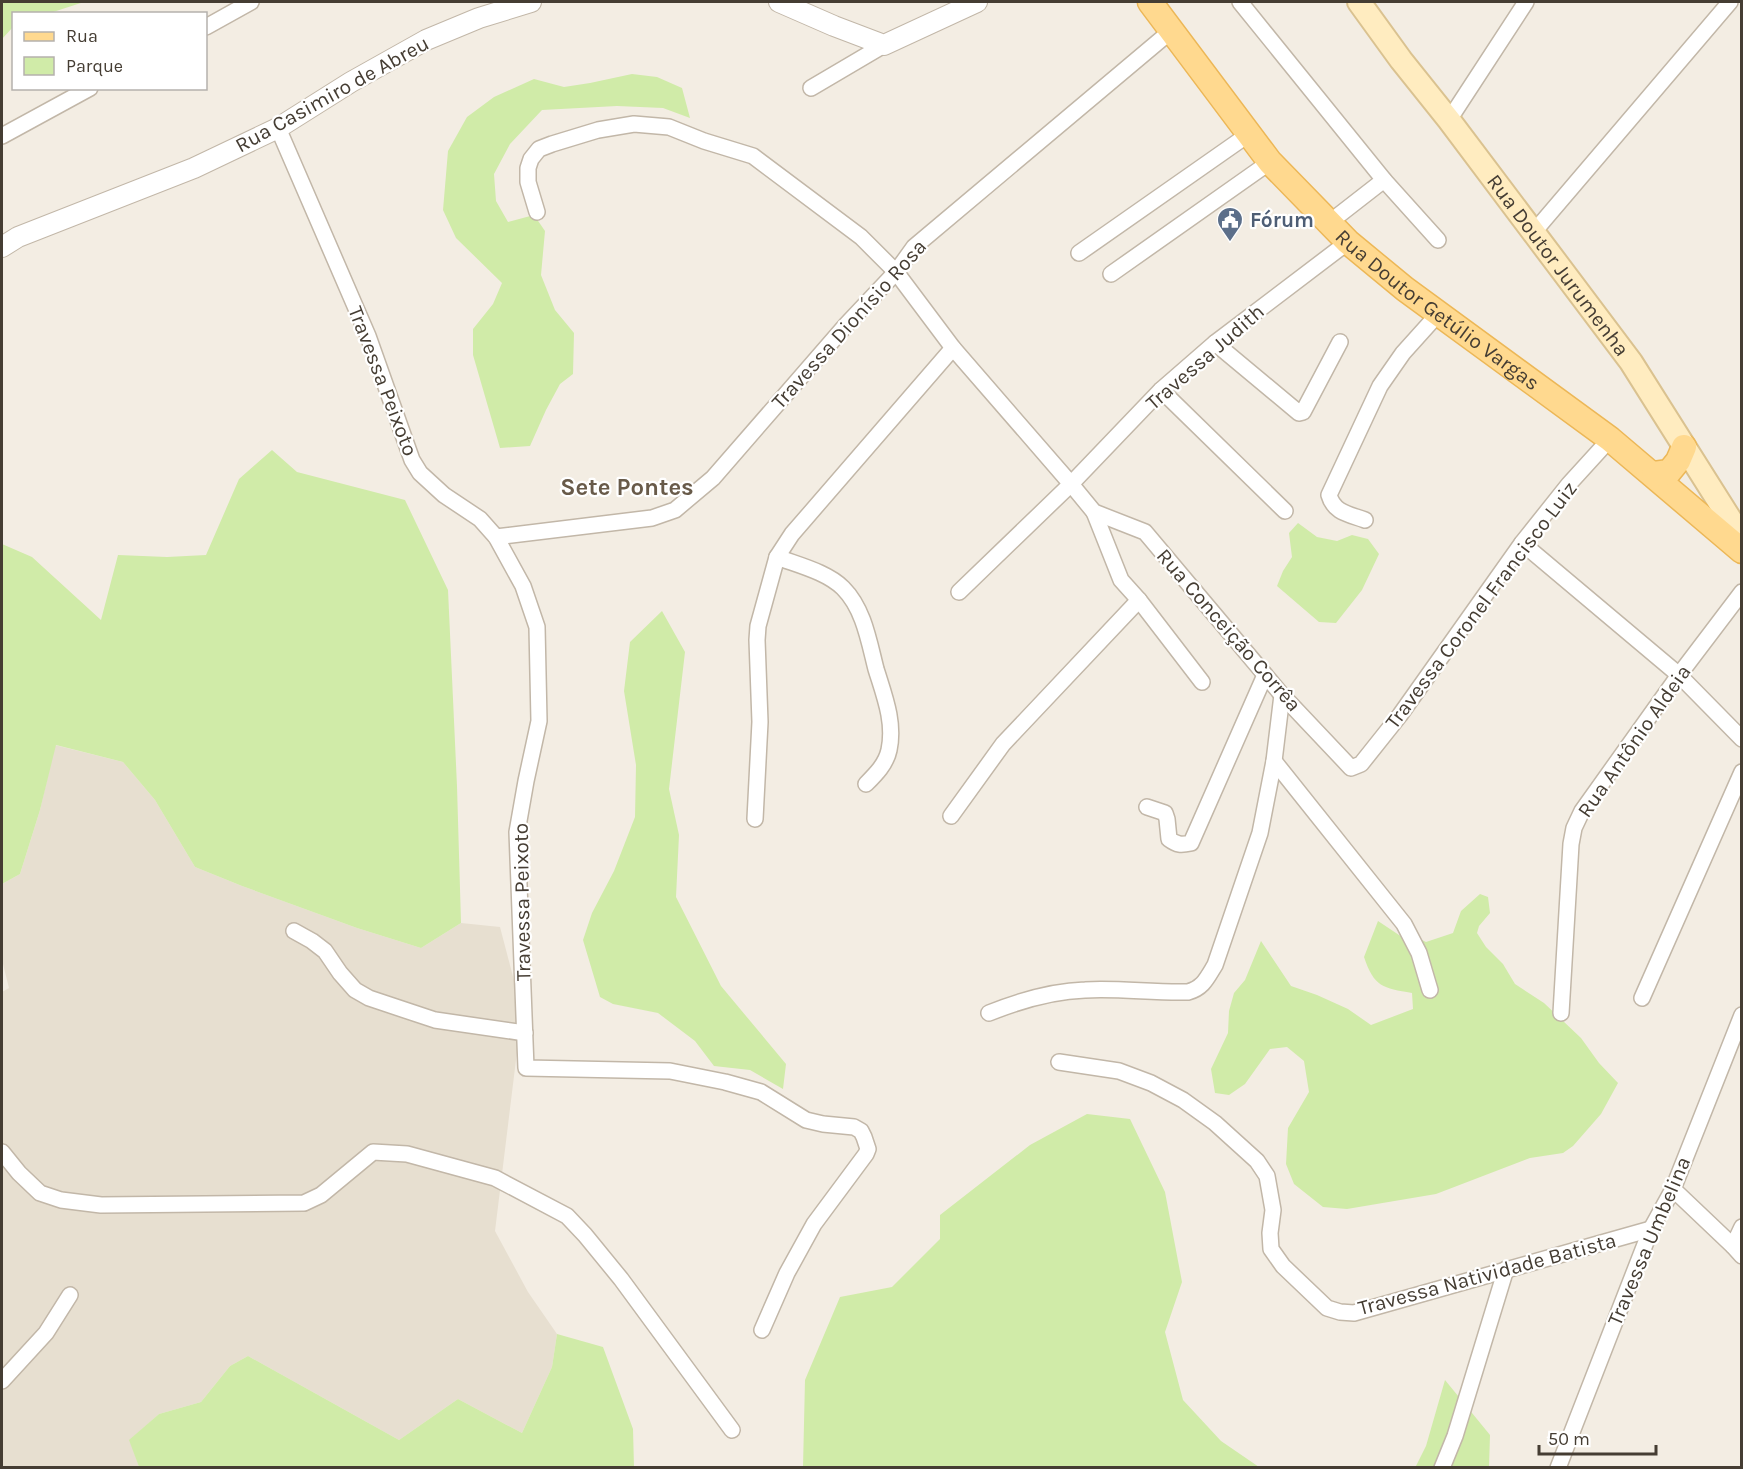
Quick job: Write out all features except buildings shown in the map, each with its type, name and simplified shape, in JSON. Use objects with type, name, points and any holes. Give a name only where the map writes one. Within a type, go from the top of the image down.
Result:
[{"type":"main road","name":"Rua Doutor Getúlio Vargas","points":[[1150,2],[1270,162],[1348,242],[1406,289],[1610,439],[1741,540]]},
{"type":"main road","name":"Rua Doutor Jurumenha","points":[[1364,4],[1401,60],[1632,362],[1741,540]]},
{"type":"main road","points":[[1654,474],[1670,472],[1684,447]]},
{"type":"street","points":[[207,26],[251,2]]},
{"type":"street","name":"Rua Casimiro de Abreu","points":[[2,247],[28,233],[194,168],[278,128],[351,82],[426,40],[479,18],[531,2]]},
{"type":"street","points":[[779,2],[884,45]]},
{"type":"street","points":[[811,88],[884,45],[977,2]]},
{"type":"street","points":[[1240,2],[1384,180],[1438,240]]},
{"type":"street","points":[[1449,120],[1526,2]]},
{"type":"street","points":[[1533,233],[1730,2]]},
{"type":"street","name":"Travessa Dionísio Rosa","points":[[496,537],[652,518],[675,510],[713,478],[846,325],[896,272],[914,247],[1171,31]]},
{"type":"street","points":[[2,136],[86,90]]},
{"type":"street","name":"Rua Conceição Corrêa","points":[[537,212],[528,182],[528,168],[531,159],[539,149],[598,130],[634,124],[669,127],[704,141],[753,156],[861,237],[896,272],[953,348],[1094,512],[1121,580],[1202,682]]},
{"type":"street","name":"Travessa Peixoto","points":[[278,128],[368,336],[412,460],[420,473],[444,495],[480,519],[496,537],[523,586],[537,627],[539,721],[518,832],[526,1068],[670,1071],[761,1092],[806,1120],[854,1127],[861,1131],[868,1149],[866,1154],[814,1224],[787,1274],[762,1330]]},
{"type":"street","points":[[1079,253],[1249,134]]},
{"type":"street","points":[[1111,274],[1270,162]]},
{"type":"street","points":[[1330,222],[1384,180]]},
{"type":"street","name":"Travessa Judith","points":[[959,592],[1071,484],[1161,390],[1215,343],[1348,242]]},
{"type":"street","points":[[1365,520],[1336,509],[1329,495],[1380,386],[1403,353],[1439,314]]},
{"type":"street","points":[[1215,343],[1299,413],[1303,412],[1340,342]]},
{"type":"street","points":[[755,819],[760,722],[758,626],[777,556],[792,534],[953,348]]},
{"type":"street","points":[[1161,390],[1286,511]]},
{"type":"street","name":"Travessa Coronel Francisco Luiz","points":[[1351,768],[1361,764],[1400,715],[1522,543],[1569,484],[1610,439]]},
{"type":"street","name":"Rua Conceição Corrêa","points":[[1094,512],[1144,532],[1282,695],[1351,768]]},
{"type":"street","points":[[1522,543],[1679,675],[1742,739]]},
{"type":"street","points":[[777,556],[822,574],[842,587],[852,600],[863,622],[887,703],[890,728],[886,760],[866,784]]},
{"type":"street","name":"Rua Antônio Aldeia","points":[[1561,1013],[1571,844],[1574,828],[1582,811],[1679,675],[1742,592]]},
{"type":"street","points":[[951,816],[1003,744],[1139,600]]},
{"type":"street","points":[[1147,807],[1165,813],[1169,839],[1182,845],[1191,843],[1266,675]]},
{"type":"street","points":[[989,1013],[1015,1002],[1082,990],[1188,992],[1197,989],[1205,982],[1215,965],[1260,833],[1274,761],[1282,695]]},
{"type":"street","points":[[1274,761],[1404,924],[1419,953],[1430,990]]},
{"type":"street","points":[[1642,998],[1742,772]]},
{"type":"street","points":[[294,931],[325,951],[355,990],[369,998],[435,1020],[525,1033]]},
{"type":"street","name":"Travessa Umbelina","points":[[1558,1467],[1651,1228],[1673,1190],[1742,1015]]},
{"type":"street","name":"Travessa Natividade Batista","points":[[1059,1062],[1119,1071],[1151,1083],[1183,1100],[1215,1123],[1257,1161],[1267,1176],[1273,1210],[1270,1233],[1271,1249],[1283,1266],[1327,1308],[1340,1312],[1354,1313],[1651,1228]]},
{"type":"street","points":[[2,1152],[19,1173],[40,1193],[61,1200],[101,1205],[304,1203],[321,1195],[373,1152],[407,1154],[495,1178],[567,1216],[585,1235],[621,1279],[732,1430]]},
{"type":"street","points":[[1673,1190],[1737,1251]]},
{"type":"street","points":[[1737,1251],[1742,1227]]},
{"type":"street","points":[[1442,1467],[1455,1436],[1506,1269]]},
{"type":"street","points":[[2,1381],[46,1333],[70,1295]]},
{"type":"shaded area","points":[[55,745],[123,762],[155,800],[195,867],[357,928],[421,948],[461,923],[500,927],[522,1011],[495,1231],[528,1292],[557,1334],[552,1367],[522,1433],[458,1399],[399,1440],[248,1356],[230,1366],[201,1402],[159,1414],[130,1440],[139,1467],[2,1468],[2,992],[9,988],[2,960],[2,884],[20,874],[40,810]]},
{"type":"green space","points":[[2,2],[84,2],[53,12],[12,12],[12,28],[2,39]]},
{"type":"green space","points":[[632,74],[657,77],[682,88],[690,118],[663,108],[617,106],[542,110],[510,144],[494,174],[496,201],[508,222],[534,215],[545,231],[541,275],[555,310],[574,333],[573,374],[560,384],[530,446],[500,448],[473,355],[473,329],[493,304],[502,283],[456,238],[443,210],[448,151],[467,117],[494,97],[534,79],[564,87]]},
{"type":"green space","points":[[272,450],[297,472],[405,500],[448,590],[461,923],[421,948],[357,928],[195,867],[155,800],[123,762],[56,745],[40,810],[20,874],[2,884],[2,544],[32,557],[101,620],[118,555],[167,557],[206,555],[239,479]]},
{"type":"green space","points":[[1298,523],[1317,537],[1337,541],[1352,535],[1368,539],[1379,554],[1362,590],[1336,623],[1319,622],[1277,586],[1292,557],[1289,533]]},
{"type":"green space","points":[[662,611],[685,652],[669,789],[679,835],[676,897],[721,986],[786,1064],[783,1089],[750,1070],[714,1066],[695,1041],[658,1013],[613,1004],[600,997],[583,940],[592,913],[614,871],[635,817],[636,765],[624,691],[630,642]]},
{"type":"green space","points":[[1480,894],[1488,897],[1490,913],[1479,926],[1477,933],[1486,947],[1503,964],[1515,984],[1544,1003],[1581,1038],[1599,1063],[1618,1083],[1601,1114],[1573,1146],[1563,1153],[1530,1158],[1436,1194],[1347,1209],[1323,1207],[1294,1184],[1286,1164],[1288,1128],[1309,1092],[1304,1061],[1287,1047],[1270,1049],[1245,1084],[1229,1095],[1215,1093],[1211,1069],[1228,1033],[1229,1011],[1234,993],[1245,980],[1261,941],[1291,986],[1348,1009],[1371,1025],[1413,1009],[1412,993],[1381,984],[1372,975],[1364,957],[1378,921],[1405,939],[1418,938],[1426,942],[1453,933],[1461,911]]},
{"type":"green space","points":[[1087,1114],[1130,1119],[1165,1192],[1182,1282],[1165,1332],[1183,1400],[1221,1441],[1259,1467],[803,1467],[805,1380],[840,1297],[892,1287],[940,1239],[940,1215],[1030,1145]]},
{"type":"green space","points":[[557,1334],[603,1347],[633,1429],[634,1467],[139,1467],[129,1440],[159,1414],[201,1402],[230,1366],[248,1356],[399,1440],[458,1399],[522,1433],[552,1367]]},
{"type":"green space","points":[[1445,1380],[1490,1435],[1489,1467],[1415,1468],[1426,1446]]},
{"type":"place","name":"Fórum","points":[[1230,243]]},
{"type":"district","name":"Sete Pontes","points":[[627,487]]}]
